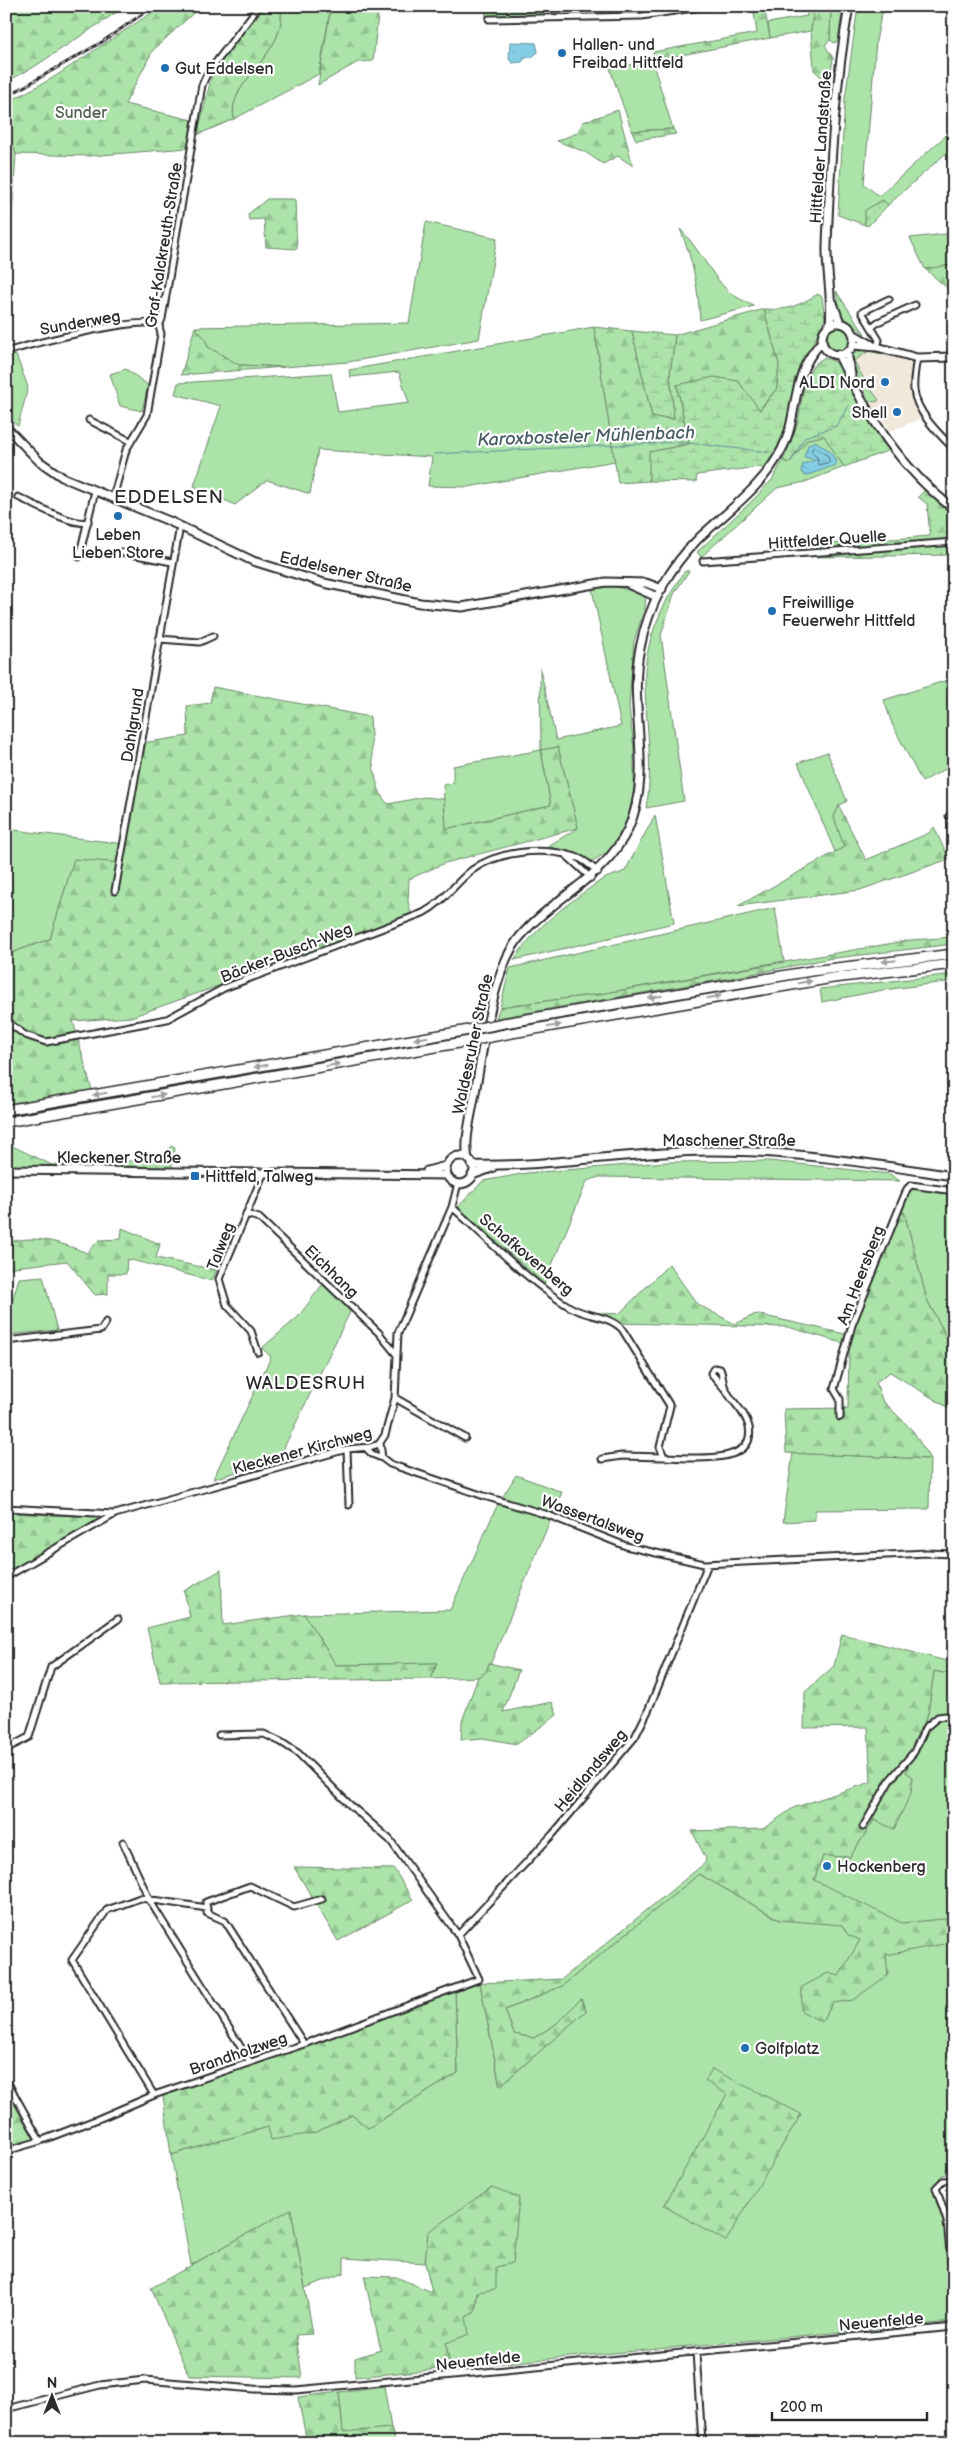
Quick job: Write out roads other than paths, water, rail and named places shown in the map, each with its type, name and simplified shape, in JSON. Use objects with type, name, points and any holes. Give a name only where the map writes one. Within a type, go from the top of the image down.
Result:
[{"type":"highway","points":[[6,1110],[811,971],[954,954]]},
{"type":"highway","points":[[6,1122],[824,979],[953,964]]},
{"type":"highway","points":[[190,1098],[216,1086]]},
{"type":"street","name":"Graf-Kalckreuth-Straße","points":[[113,498],[130,441],[141,427],[147,415],[161,334],[159,326],[162,319],[202,85],[207,74],[260,6]]},
{"type":"street","points":[[489,19],[642,16],[706,6]]},
{"type":"street","name":"Hittfelder Landstraße","points":[[830,325],[827,244],[837,88],[849,6]]},
{"type":"street","name":"Hittfelder Landstraße","points":[[829,290],[840,323]]},
{"type":"street","points":[[877,347],[879,340],[862,312],[889,299]]},
{"type":"street","points":[[872,327],[915,305]]},
{"type":"street","name":"Sunderweg","points":[[6,352],[80,332],[147,323],[159,326]]},
{"type":"street","points":[[840,323],[849,327],[853,334],[853,345],[847,352],[838,354],[828,351],[822,341],[824,332],[830,325],[840,323]]},
{"type":"street","points":[[853,334],[877,347]]},
{"type":"street","name":"Waldesruher Straße","points":[[468,1159],[468,1135],[491,1006],[506,958],[517,940],[536,920],[598,872],[620,843],[638,801],[641,776],[636,674],[643,633],[657,596],[687,551],[753,489],[774,463],[788,434],[801,375],[808,360],[822,341]]},
{"type":"street","points":[[853,345],[877,347],[917,358],[954,357]]},
{"type":"street","name":"Waldesruher Straße","points":[[801,375],[817,355],[828,351]]},
{"type":"street","points":[[847,352],[854,387]]},
{"type":"street","points":[[838,354],[872,418],[900,457],[924,484],[954,509]]},
{"type":"street","points":[[917,358],[914,394],[934,428],[954,449]]},
{"type":"street","points":[[89,420],[130,441]]},
{"type":"street","name":"Eddelsener Straße","points":[[6,427],[49,469],[95,491],[180,526],[273,568],[324,583],[436,605],[475,606],[589,584],[646,583],[662,589]]},
{"type":"street","points":[[79,557],[95,491]]},
{"type":"street","points":[[18,497],[65,518],[82,523],[88,522]]},
{"type":"street","name":"Dahlgrund","points":[[115,891],[122,863],[172,562],[180,526]]},
{"type":"street","name":"Hittfelder Quelle","points":[[703,561],[954,542]]},
{"type":"street","points":[[121,552],[172,562]]},
{"type":"street","name":"Eddelsener Straße","points":[[625,583],[657,596]]},
{"type":"street","points":[[159,639],[200,642],[213,636]]},
{"type":"street","name":"Bäcker-Busch-Weg","points":[[6,1021],[25,1035],[46,1042],[167,1019],[224,988],[423,913],[438,904],[472,870],[487,862],[544,851],[578,858],[598,872]]},
{"type":"street","points":[[566,854],[591,878]]},
{"type":"street","name":"Waldesruher Straße","points":[[458,1156],[468,1135]]},
{"type":"street","name":"Maschener Straße","points":[[472,1165],[502,1166],[641,1154],[736,1151],[818,1156],[954,1176]]},
{"type":"street","points":[[458,1156],[468,1159],[472,1165],[472,1175],[468,1181],[458,1183],[447,1175],[446,1166],[451,1159],[458,1156]]},
{"type":"street","name":"Kleckener Straße","points":[[412,1175],[446,1166]]},
{"type":"street","name":"Maschener Straße","points":[[472,1175],[502,1166]]},
{"type":"street","name":"Kleckener Straße","points":[[6,1170],[447,1175]]},
{"type":"street","name":"Talweg","points":[[258,1352],[251,1331],[227,1305],[219,1279],[264,1172]]},
{"type":"street","name":"Kleckener Kirchweg","points":[[6,1577],[115,1514],[347,1448],[366,1448],[380,1443],[385,1435],[395,1398],[398,1333],[452,1206],[458,1183]]},
{"type":"street","name":"Am Heersberg","points":[[840,1417],[840,1399],[834,1389],[852,1325],[907,1189],[911,1185],[921,1185],[954,1191]]},
{"type":"street","name":"Schafkovenberg","points":[[452,1206],[546,1290],[572,1308],[616,1323],[622,1329],[670,1406],[660,1447],[664,1457]]},
{"type":"street","name":"Eichhang","points":[[246,1214],[259,1218],[379,1333],[396,1354]]},
{"type":"street","points":[[6,1340],[101,1330],[106,1322]]},
{"type":"street","points":[[602,1459],[622,1456],[707,1458],[729,1456],[740,1451],[746,1444],[749,1427],[742,1411],[724,1388]]},
{"type":"street","points":[[395,1398],[465,1438]]},
{"type":"street","points":[[380,1443],[382,1458]]},
{"type":"street","points":[[347,1448],[349,1505]]},
{"type":"street","name":"Wassertalsweg","points":[[366,1448],[372,1454],[390,1464],[484,1496],[548,1515],[626,1546],[708,1564],[927,1553],[954,1554]]},
{"type":"street","points":[[6,1508],[115,1514]]},
{"type":"street","name":"Heidlandsweg","points":[[458,1935],[553,1834],[632,1742],[648,1711],[708,1564]]},
{"type":"street","points":[[6,1749],[29,1737],[51,1667],[118,1620]]},
{"type":"street","points":[[863,1827],[890,1780],[914,1752],[925,1728],[938,1717],[954,1715]]},
{"type":"street","points":[[219,1735],[264,1734],[298,1753],[349,1804],[390,1840],[458,1935]]},
{"type":"street","points":[[122,1842],[150,1901],[250,2062]]},
{"type":"street","points":[[304,2044],[225,1921],[207,1913],[206,1902],[250,1886],[294,1907],[322,1899]]},
{"type":"street","points":[[154,2095],[72,1960],[107,1910],[140,1898],[207,1908]]},
{"type":"street","name":"Brandholzweg","points":[[6,2151],[40,2141],[154,2095],[304,2044],[479,1980],[458,1935]]},
{"type":"street","points":[[6,2085],[9,2085],[40,2141]]},
{"type":"street","points":[[954,2180],[943,2181],[936,2188],[947,2221],[954,2293]]},
{"type":"street","name":"Neuenfelde","points":[[6,2409],[117,2382],[145,2380],[254,2389],[296,2390],[954,2327]]},
{"type":"street","points":[[696,2352],[702,2443]]},
{"type":"water","points":[[510,42],[536,43],[538,52],[532,57],[525,58],[522,62],[512,63],[509,59]]},
{"type":"water","points":[[815,441],[832,454],[836,465],[805,476],[801,471],[803,464],[816,460],[804,457],[808,445]]},
{"type":"waterway","name":"Karoxbosteler Mühlenbach","points":[[791,461],[805,437],[836,426],[849,406]]},
{"type":"waterway","name":"Karoxbosteler Mühlenbach","points":[[434,454],[679,442],[768,452]]},
{"type":"railway","points":[[6,97],[102,42],[154,6]]},
{"type":"place","name":"Hallen- und Freibad Hittfeld","points":[[562,53]]},
{"type":"place","name":"Gut Eddelsen","points":[[165,68]]},
{"type":"place","name":"ALDI Nord","points":[[885,382]]},
{"type":"place","name":"Shell","points":[[897,412]]},
{"type":"place","name":"Leben Lieben Store","points":[[118,516]]},
{"type":"place","name":"Freiwillige Feuerwehr Hittfeld","points":[[772,611]]},
{"type":"place","name":"Hittfeld, Talweg","points":[[195,1176]]},
{"type":"place","name":"Hockenberg","points":[[827,1866]]},
{"type":"place","name":"Golfplatz","points":[[745,2048]]},
{"type":"district","name":"EDDELSEN","points":[[169,496]]},
{"type":"district","name":"WALDESRUH","points":[[306,1383]]},
{"type":"park label","name":"Sunder","points":[[81,112]]}]
